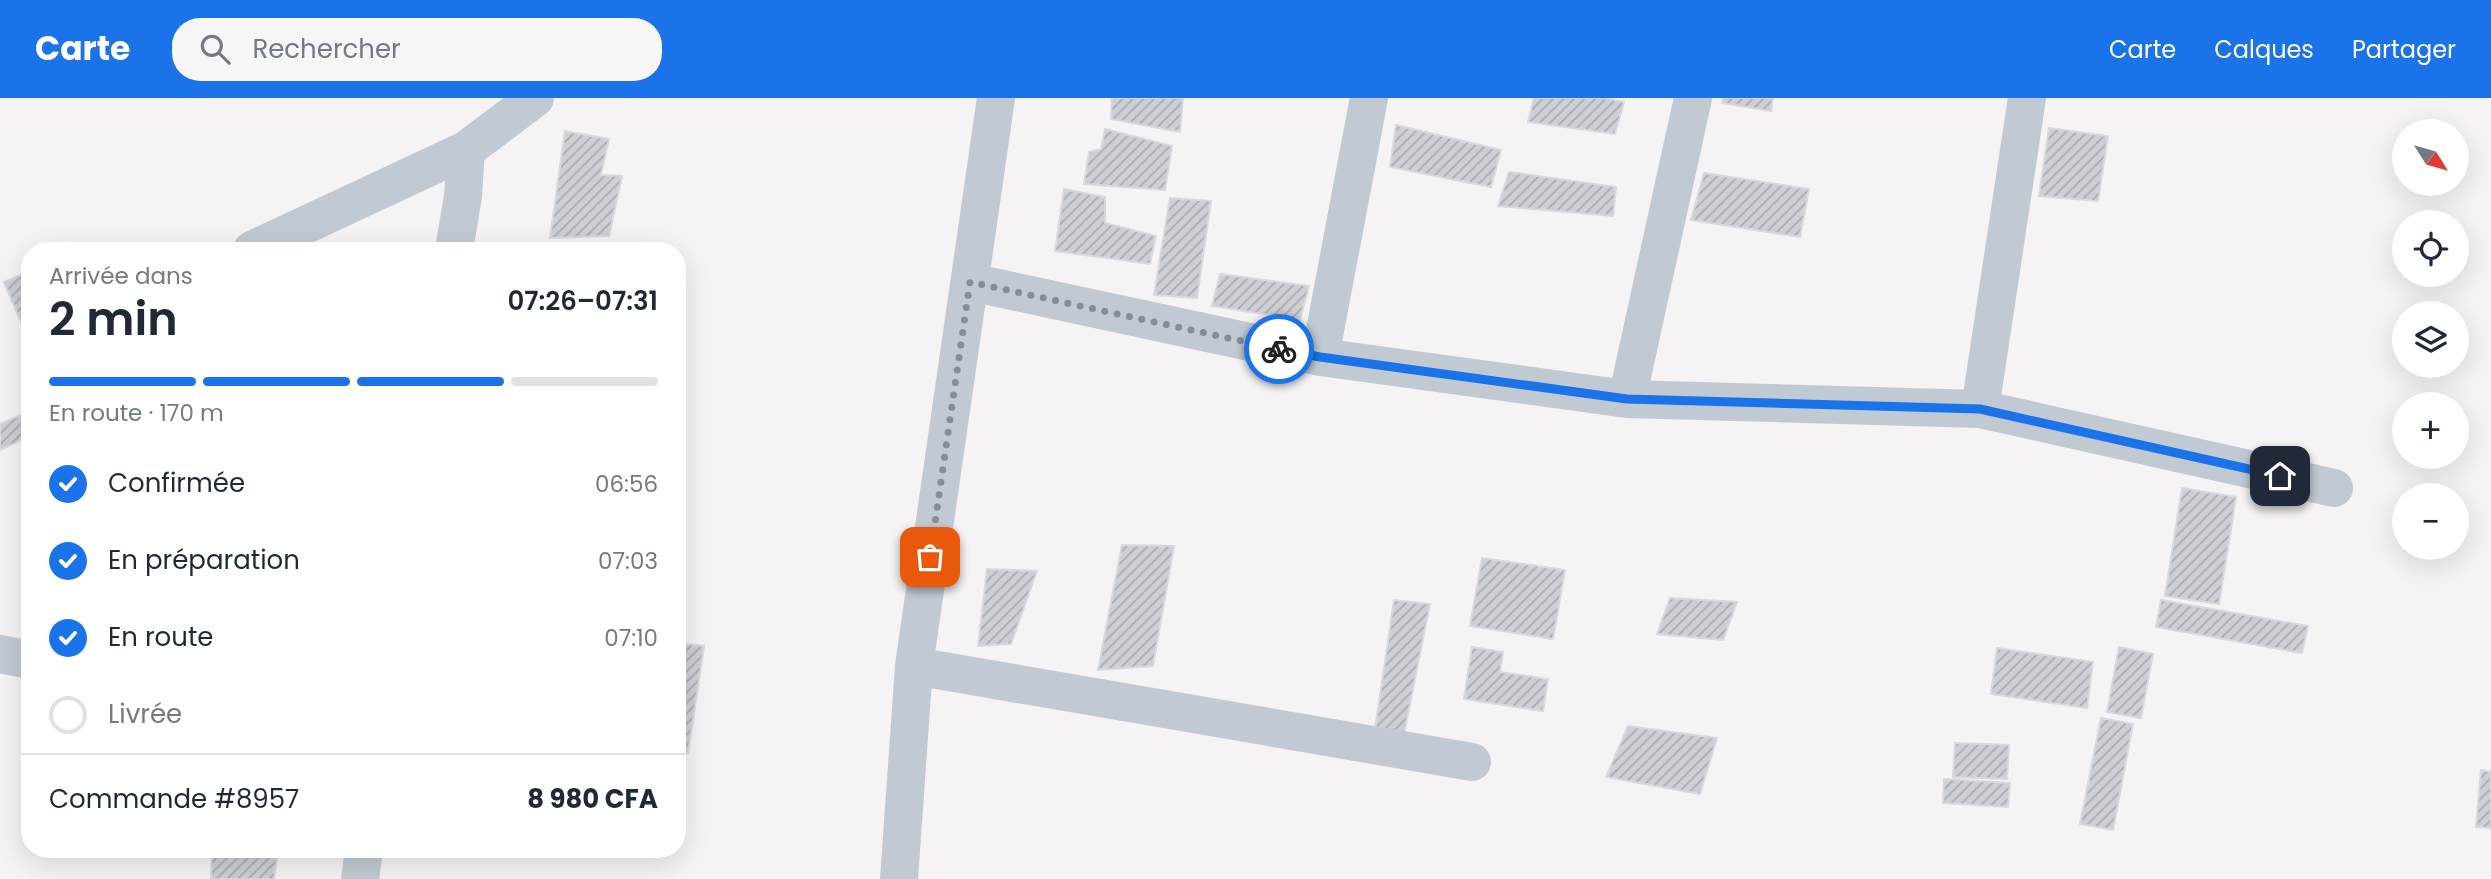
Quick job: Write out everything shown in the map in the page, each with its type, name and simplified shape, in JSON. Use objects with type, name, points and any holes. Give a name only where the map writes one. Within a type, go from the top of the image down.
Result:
[{"type":"street","points":[[269,242],[466,150],[535,98]]},
{"type":"street","points":[[898,879],[914,666],[996,98]]},
{"type":"street","points":[[1320,357],[1369,98]]},
{"type":"street","points":[[1627,399],[1693,98]]},
{"type":"street","points":[[1980,409],[2027,98]]},
{"type":"street","points":[[455,242],[463,196],[466,150]]},
{"type":"street","points":[[970,282],[1320,357],[1627,399],[1980,409],[2334,488]]},
{"type":"street","points":[[0,654],[21,658]]},
{"type":"street","points":[[914,666],[1472,762]]},
{"type":"street","points":[[360,879],[363,858]]},
{"type":"building","points":[[1112,98],[1183,98],[1180,132],[1111,119]]},
{"type":"building","points":[[1534,98],[1602,98],[1624,102],[1615,134],[1528,122]]},
{"type":"building","points":[[1723,98],[1773,98],[1771,111],[1722,103]]},
{"type":"building","points":[[1396,125],[1501,150],[1491,187],[1390,167]]},
{"type":"building","points":[[2049,128],[2108,136],[2098,201],[2039,196]]},
{"type":"building","points":[[1105,129],[1172,146],[1165,190],[1084,184],[1089,152],[1101,149]]},
{"type":"building","points":[[565,131],[609,139],[601,175],[622,176],[609,236],[550,238]]},
{"type":"building","points":[[1509,172],[1616,187],[1613,216],[1498,206]]},
{"type":"building","points":[[1704,173],[1809,189],[1800,237],[1691,220]]},
{"type":"building","points":[[1064,189],[1105,197],[1105,223],[1156,236],[1150,264],[1055,251]]},
{"type":"building","points":[[1170,198],[1211,201],[1197,298],[1154,295]]},
{"type":"building","points":[[1220,274],[1309,286],[1300,320],[1212,306]]},
{"type":"building","points":[[21,275],[21,322],[4,282]]},
{"type":"building","points":[[21,415],[21,440],[0,450],[0,424]]},
{"type":"building","points":[[2182,488],[2236,497],[2219,604],[2165,596]]},
{"type":"building","points":[[1122,545],[1174,546],[1153,666],[1098,670]]},
{"type":"building","points":[[1482,558],[1565,570],[1553,639],[1470,626]]},
{"type":"building","points":[[987,569],[1037,571],[1011,644],[978,646]]},
{"type":"building","points":[[1670,598],[1737,602],[1723,640],[1657,634]]},
{"type":"building","points":[[1394,600],[1430,604],[1404,734],[1375,729]]},
{"type":"building","points":[[2161,600],[2308,626],[2302,653],[2156,627]]},
{"type":"building","points":[[686,644],[704,646],[686,753]]},
{"type":"building","points":[[1472,647],[1503,652],[1500,672],[1548,679],[1543,711],[1464,699]]},
{"type":"building","points":[[2119,647],[2153,654],[2141,718],[2107,712]]},
{"type":"building","points":[[1997,648],[2093,662],[2087,708],[1991,694]]},
{"type":"building","points":[[2101,718],[2133,724],[2113,830],[2080,824]]},
{"type":"building","points":[[1628,726],[1717,738],[1700,794],[1606,777]]},
{"type":"building","points":[[1955,743],[2009,745],[2007,779],[1953,777]]},
{"type":"building","points":[[2481,770],[2491,772],[2491,828],[2476,827]]},
{"type":"building","points":[[1944,779],[2010,783],[2008,807],[1943,803]]},
{"type":"building","points":[[212,858],[277,858],[274,879],[211,879]]},
{"type":"way so far","points":[[930,557],[970,282],[1279,349]]},
{"type":"route","points":[[1279,349],[1627,399],[1980,409],[2280,476]]}]
